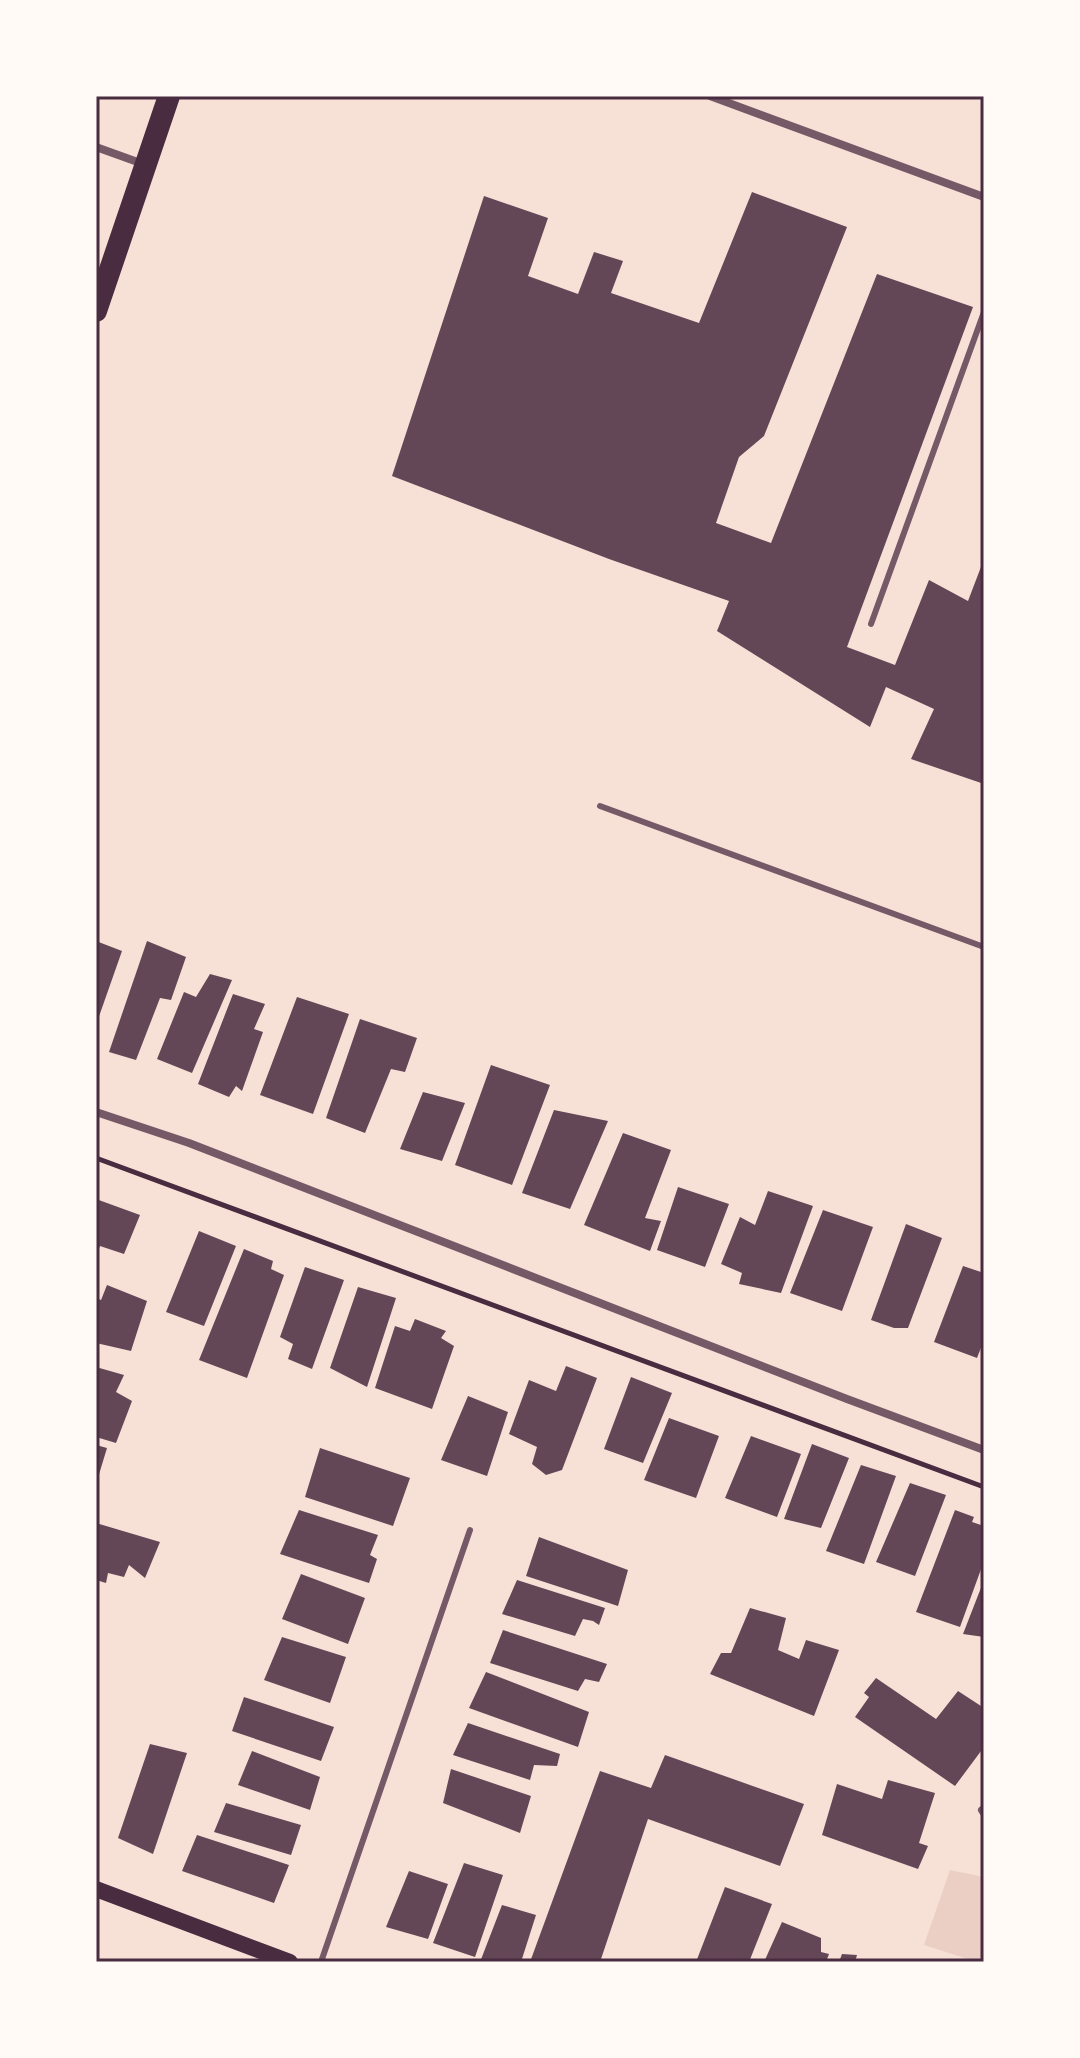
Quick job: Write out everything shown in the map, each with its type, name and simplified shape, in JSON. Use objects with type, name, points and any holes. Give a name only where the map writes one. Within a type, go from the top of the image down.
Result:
[{"type":"highway","points":[[96,311],[169,96]]},
{"type":"main road","points":[[96,1889],[290,1962]]},
{"type":"street","points":[[710,96],[984,197]]},
{"type":"street","points":[[96,147],[146,165]]},
{"type":"street","points":[[96,1112],[189,1143],[832,1394],[984,1450]]},
{"type":"lane","points":[[871,624],[984,312]]},
{"type":"lane","points":[[600,806],[984,947]]},
{"type":"lane","points":[[321,1962],[470,1530]]},
{"type":"path","points":[[96,1158],[984,1487]]},
{"type":"shaded area","points":[[950,1870],[984,1877],[984,1962],[924,1945]]},
{"type":"building","points":[[752,192],[847,227],[764,436],[739,457],[716,523],[771,543],[877,274],[973,307],[847,647],[895,665],[929,580],[968,601],[984,559],[984,784],[911,759],[934,709],[886,687],[870,727],[717,631],[729,601],[392,476],[484,196],[548,218],[528,276],[578,294],[594,252],[623,261],[611,293],[699,323]]},
{"type":"building","points":[[96,941],[122,951],[96,1025]]},
{"type":"building","points":[[147,941],[186,957],[171,1000],[160,998],[136,1060],[109,1052]]},
{"type":"building","points":[[210,974],[232,980],[192,1073],[157,1059],[184,992],[196,997]]},
{"type":"building","points":[[233,994],[265,1004],[254,1029],[263,1032],[242,1091],[236,1086],[229,1097],[198,1084]]},
{"type":"building","points":[[297,997],[349,1014],[313,1114],[260,1095]]},
{"type":"building","points":[[360,1019],[417,1038],[405,1072],[391,1069],[365,1133],[326,1118]]},
{"type":"building","points":[[491,1065],[550,1085],[512,1185],[455,1165]]},
{"type":"building","points":[[423,1092],[465,1103],[442,1161],[400,1149]]},
{"type":"building","points":[[554,1110],[608,1121],[570,1209],[522,1193]]},
{"type":"building","points":[[623,1133],[671,1150],[645,1218],[661,1221],[650,1251],[584,1225]]},
{"type":"building","points":[[678,1187],[729,1204],[705,1267],[657,1250]]},
{"type":"building","points":[[768,1191],[813,1206],[781,1293],[739,1284],[742,1273],[721,1264],[740,1217],[755,1225]]},
{"type":"building","points":[[96,1199],[140,1215],[124,1254],[100,1246],[96,1257]]},
{"type":"building","points":[[823,1210],[873,1227],[842,1311],[790,1293]]},
{"type":"building","points":[[906,1224],[942,1238],[908,1328],[894,1328],[871,1320]]},
{"type":"building","points":[[199,1231],[236,1246],[204,1326],[166,1312]]},
{"type":"building","points":[[244,1249],[273,1261],[271,1269],[284,1275],[247,1378],[199,1360]]},
{"type":"building","points":[[963,1266],[984,1273],[984,1340],[977,1358],[934,1342]]},
{"type":"building","points":[[305,1267],[344,1280],[312,1369],[288,1359],[293,1344],[280,1337]]},
{"type":"building","points":[[107,1285],[147,1301],[131,1351],[96,1343],[96,1298],[101,1300]]},
{"type":"building","points":[[358,1287],[396,1298],[367,1387],[330,1368]]},
{"type":"building","points":[[415,1319],[446,1331],[441,1338],[454,1346],[432,1409],[375,1388],[395,1326],[410,1331]]},
{"type":"building","points":[[566,1366],[597,1378],[562,1470],[546,1475],[532,1464],[537,1447],[509,1434],[529,1380],[556,1391]]},
{"type":"building","points":[[96,1367],[124,1375],[116,1392],[132,1401],[116,1443],[96,1437]]},
{"type":"building","points":[[631,1377],[672,1393],[643,1463],[604,1449]]},
{"type":"building","points":[[468,1396],[508,1412],[487,1476],[441,1460]]},
{"type":"building","points":[[669,1418],[719,1436],[696,1498],[644,1480]]},
{"type":"building","points":[[751,1436],[801,1454],[777,1517],[725,1498]]},
{"type":"building","points":[[812,1444],[849,1458],[821,1528],[784,1519]]},
{"type":"building","points":[[96,1445],[107,1448],[97,1481],[96,1481]]},
{"type":"building","points":[[320,1448],[410,1478],[393,1526],[305,1497]]},
{"type":"building","points":[[861,1465],[896,1476],[864,1564],[826,1551]]},
{"type":"building","points":[[910,1483],[946,1495],[915,1576],[876,1562]]},
{"type":"building","points":[[299,1510],[378,1535],[370,1555],[377,1559],[369,1583],[280,1554]]},
{"type":"building","points":[[955,1510],[974,1517],[972,1522],[984,1526],[984,1561],[960,1627],[916,1612]]},
{"type":"building","points":[[96,1523],[160,1542],[145,1578],[129,1565],[124,1577],[108,1573],[106,1583],[96,1580]]},
{"type":"building","points":[[539,1537],[628,1570],[618,1606],[526,1576]]},
{"type":"building","points":[[301,1574],[365,1598],[348,1644],[282,1619]]},
{"type":"building","points":[[517,1580],[605,1608],[599,1625],[583,1619],[575,1636],[502,1614]]},
{"type":"building","points":[[984,1580],[984,1637],[963,1634]]},
{"type":"building","points":[[750,1608],[786,1618],[778,1650],[799,1659],[806,1640],[839,1650],[814,1716],[710,1674],[721,1653],[731,1653]]},
{"type":"building","points":[[503,1630],[607,1664],[599,1682],[585,1679],[578,1691],[490,1663]]},
{"type":"building","points":[[282,1637],[346,1657],[330,1703],[264,1680]]},
{"type":"building","points":[[486,1672],[589,1712],[578,1747],[469,1708]]},
{"type":"building","points":[[876,1678],[936,1719],[958,1691],[981,1706],[984,1747],[955,1786],[855,1717],[869,1697],[864,1693]]},
{"type":"building","points":[[244,1697],[334,1727],[321,1761],[232,1731]]},
{"type":"building","points":[[468,1723],[560,1754],[557,1766],[534,1765],[530,1780],[453,1755]]},
{"type":"building","points":[[150,1744],[187,1753],[153,1854],[118,1838]]},
{"type":"building","points":[[252,1751],[320,1777],[310,1810],[238,1785]]},
{"type":"building","points":[[665,1755],[804,1804],[780,1866],[648,1819],[600,1962],[530,1962],[600,1771],[651,1788]]},
{"type":"building","points":[[451,1769],[531,1796],[520,1833],[443,1803]]},
{"type":"building","points":[[888,1780],[935,1793],[919,1843],[928,1846],[918,1869],[822,1835],[837,1784],[882,1799]]},
{"type":"building","points":[[226,1803],[301,1825],[291,1855],[214,1832]]},
{"type":"building","points":[[197,1835],[289,1865],[274,1903],[182,1871]]},
{"type":"building","points":[[464,1863],[503,1875],[475,1957],[433,1943]]},
{"type":"building","points":[[409,1871],[448,1884],[428,1939],[386,1927]]},
{"type":"building","points":[[725,1887],[772,1904],[749,1962],[696,1962]]},
{"type":"building","points":[[502,1905],[536,1915],[521,1962],[480,1962]]},
{"type":"building","points":[[782,1922],[821,1938],[821,1952],[829,1954],[826,1962],[764,1962]]},
{"type":"building","points":[[842,1954],[857,1955],[855,1962],[839,1962]]}]
